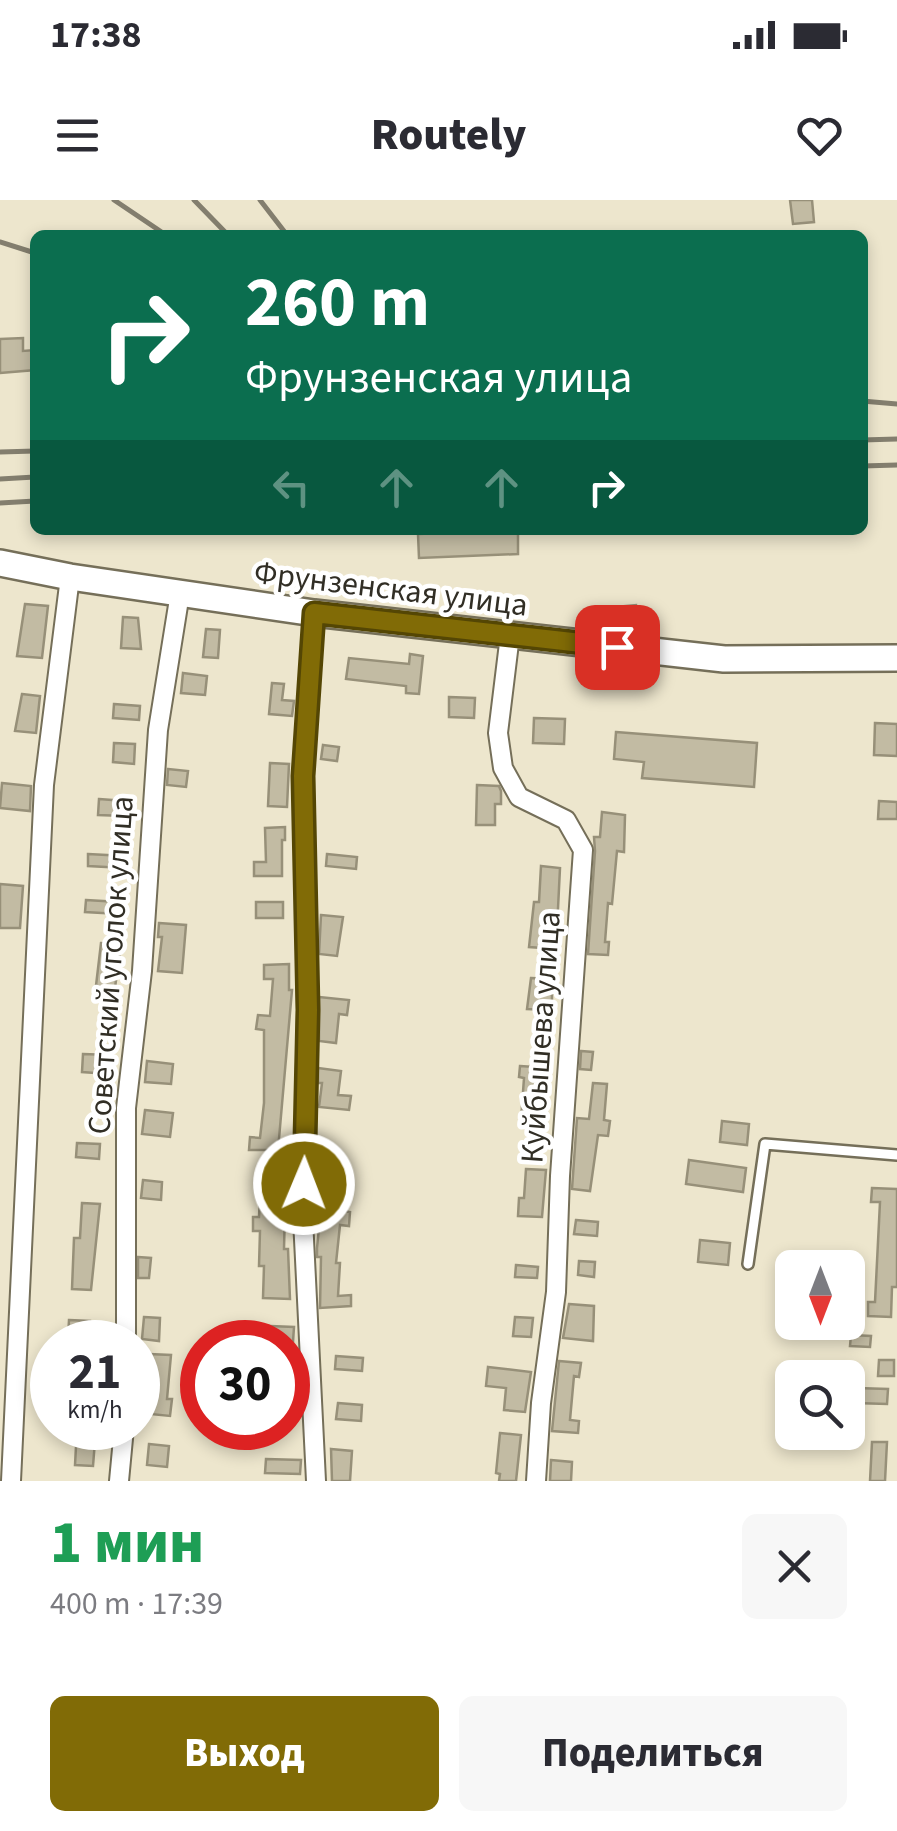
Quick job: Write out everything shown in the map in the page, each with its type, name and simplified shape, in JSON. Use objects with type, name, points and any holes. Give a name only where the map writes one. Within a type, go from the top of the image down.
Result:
[{"type":"street","name":"Фрунзенская улица","points":[[0,563],[314,613],[724,659],[897,658]]},
{"type":"street","points":[[10,1481],[44,785],[70,577]]},
{"type":"street","name":"Советский уголок улица","points":[[126,1320],[126,1108],[142,971],[158,730],[180,594]]},
{"type":"street","points":[[314,613],[303,776],[308,1010],[303,1219],[316,1481]]},
{"type":"street","name":"Куйбышева улица","points":[[510,635],[498,733],[504,768],[519,798],[566,820],[583,850],[560,1176],[556,1292],[541,1403],[536,1481]]},
{"type":"street","points":[[120,1481],[122,1450]]},
{"type":"lane","points":[[748,1264],[765,1144],[897,1156]]},
{"type":"building","points":[[790,200],[812,200],[814,222],[793,224]]},
{"type":"building","points":[[23,338],[23,351],[30,350],[30,370],[0,373],[0,339]]},
{"type":"building","points":[[418,535],[518,535],[518,554],[419,558]]},
{"type":"building","points":[[25,604],[48,606],[42,658],[17,656]]},
{"type":"building","points":[[636,605],[638,625],[595,628],[594,609]]},
{"type":"building","points":[[123,617],[138,618],[141,649],[121,648]]},
{"type":"building","points":[[206,629],[220,630],[218,658],[203,657]]},
{"type":"building","points":[[410,654],[423,656],[419,694],[406,693],[406,686],[346,679],[349,658],[409,664]]},
{"type":"building","points":[[183,673],[207,676],[205,695],[181,693]]},
{"type":"building","points":[[272,683],[284,684],[282,700],[294,701],[292,716],[269,714]]},
{"type":"building","points":[[22,694],[40,696],[36,733],[15,731]]},
{"type":"building","points":[[449,697],[475,698],[474,718],[449,717]]},
{"type":"building","points":[[114,704],[140,706],[139,720],[113,718]]},
{"type":"building","points":[[534,718],[565,719],[564,744],[533,743]]},
{"type":"building","points":[[875,723],[897,724],[897,756],[874,755]]},
{"type":"building","points":[[616,732],[757,743],[754,787],[642,778],[644,762],[614,759]]},
{"type":"building","points":[[114,743],[135,744],[134,764],[113,762]]},
{"type":"building","points":[[323,745],[339,747],[337,761],[321,759]]},
{"type":"building","points":[[270,763],[289,764],[287,807],[268,806]]},
{"type":"building","points":[[168,769],[188,771],[186,787],[167,785]]},
{"type":"building","points":[[2,783],[31,786],[30,811],[0,808]]},
{"type":"building","points":[[477,785],[499,786],[501,804],[495,804],[495,825],[476,825]]},
{"type":"building","points":[[99,799],[125,801],[124,816],[98,815]]},
{"type":"building","points":[[879,801],[897,802],[897,819],[878,819]]},
{"type":"building","points":[[602,812],[625,815],[624,852],[617,851],[612,904],[608,903],[608,955],[588,954],[594,837],[600,837]]},
{"type":"building","points":[[285,827],[282,876],[254,876],[254,862],[266,862],[265,828]]},
{"type":"building","points":[[88,854],[125,856],[124,868],[88,866]]},
{"type":"building","points":[[327,854],[357,857],[356,869],[326,866]]},
{"type":"building","points":[[541,866],[560,868],[556,949],[529,947],[534,902],[539,902]]},
{"type":"building","points":[[0,884],[23,886],[20,928],[0,928]]},
{"type":"building","points":[[86,900],[119,902],[119,914],[85,912]]},
{"type":"building","points":[[256,902],[283,902],[283,918],[256,918]]},
{"type":"building","points":[[321,915],[343,917],[337,956],[319,954]]},
{"type":"building","points":[[159,923],[186,925],[182,973],[158,971],[162,937],[158,937]]},
{"type":"building","points":[[101,943],[121,944],[114,995],[95,994]]},
{"type":"building","points":[[289,964],[292,990],[278,1150],[249,1150],[250,1137],[260,1138],[264,1103],[264,1030],[256,1029],[258,1015],[270,1016],[273,979],[264,979],[264,965]]},
{"type":"building","points":[[531,978],[552,979],[552,1010],[527,1009]]},
{"type":"building","points":[[319,997],[349,1000],[347,1015],[339,1014],[336,1043],[319,1041]]},
{"type":"building","points":[[581,1051],[593,1052],[591,1070],[580,1069]]},
{"type":"building","points":[[83,1054],[110,1055],[109,1074],[82,1072]]},
{"type":"building","points":[[147,1061],[173,1064],[171,1084],[145,1082]]},
{"type":"building","points":[[520,1066],[549,1068],[548,1079],[543,1079],[540,1121],[521,1120],[524,1078],[519,1077]]},
{"type":"building","points":[[318,1068],[341,1071],[338,1095],[351,1096],[349,1110],[319,1107],[322,1083],[318,1083]]},
{"type":"building","points":[[593,1083],[607,1084],[604,1120],[610,1121],[608,1136],[598,1135],[590,1191],[572,1189],[577,1118],[589,1119]]},
{"type":"building","points":[[145,1110],[173,1113],[170,1137],[142,1134]]},
{"type":"building","points":[[722,1121],[749,1124],[747,1145],[720,1142]]},
{"type":"building","points":[[77,1143],[100,1144],[99,1159],[76,1157]]},
{"type":"building","points":[[689,1160],[746,1168],[743,1192],[686,1184]]},
{"type":"building","points":[[318,1163],[336,1165],[334,1184],[316,1182]]},
{"type":"building","points":[[267,1166],[286,1167],[284,1249],[288,1249],[290,1299],[263,1298],[260,1231],[253,1231],[253,1217],[259,1217],[260,1196],[266,1196]]},
{"type":"building","points":[[526,1169],[546,1170],[542,1217],[518,1216]]},
{"type":"building","points":[[143,1180],[162,1182],[161,1200],[141,1198]]},
{"type":"building","points":[[872,1188],[897,1189],[897,1287],[892,1287],[891,1317],[868,1316],[868,1302],[875,1302],[880,1202],[871,1202]]},
{"type":"building","points":[[82,1203],[100,1204],[91,1290],[72,1289],[74,1238],[80,1238]]},
{"type":"building","points":[[321,1208],[350,1212],[349,1226],[340,1225],[336,1263],[340,1263],[338,1296],[351,1295],[351,1306],[320,1308],[321,1257],[317,1257],[317,1248]]},
{"type":"building","points":[[576,1220],[598,1222],[597,1236],[574,1234]]},
{"type":"building","points":[[700,1240],[730,1243],[728,1265],[698,1262]]},
{"type":"building","points":[[138,1257],[151,1258],[149,1278],[138,1278]]},
{"type":"building","points":[[579,1261],[595,1262],[594,1277],[578,1275]]},
{"type":"building","points":[[516,1265],[538,1267],[537,1278],[515,1277]]},
{"type":"building","points":[[569,1304],[594,1306],[593,1341],[563,1338]]},
{"type":"building","points":[[515,1317],[533,1318],[531,1337],[513,1336]]},
{"type":"building","points":[[871,1336],[870,1347],[850,1346],[851,1340]]},
{"type":"building","points":[[160,1354],[171,1355],[167,1399],[172,1399],[170,1416],[160,1415]]},
{"type":"building","points":[[336,1356],[363,1358],[362,1371],[335,1369]]},
{"type":"building","points":[[879,1360],[894,1360],[894,1376],[878,1376]]},
{"type":"building","points":[[559,1361],[581,1363],[579,1377],[574,1376],[570,1420],[579,1421],[578,1433],[552,1431]]},
{"type":"building","points":[[488,1367],[531,1372],[525,1412],[504,1410],[506,1388],[486,1386]]},
{"type":"building","points":[[865,1388],[888,1389],[887,1404],[865,1403]]},
{"type":"building","points":[[338,1403],[362,1405],[361,1421],[336,1419]]},
{"type":"building","points":[[500,1433],[521,1435],[516,1481],[499,1481],[500,1474],[496,1473]]},
{"type":"building","points":[[872,1442],[887,1442],[885,1481],[870,1481]]},
{"type":"building","points":[[169,1446],[167,1467],[147,1465],[148,1450]]},
{"type":"building","points":[[331,1449],[352,1451],[350,1481],[332,1481]]},
{"type":"building","points":[[76,1450],[94,1450],[93,1466],[75,1465]]},
{"type":"building","points":[[266,1459],[301,1460],[300,1474],[265,1473]]},
{"type":"building","points":[[551,1460],[572,1462],[571,1481],[550,1481]]},
{"type":"railway","points":[[114,200],[159,230]]},
{"type":"railway","points":[[194,200],[223,230]]},
{"type":"railway","points":[[260,200],[283,230]]},
{"type":"railway","points":[[0,242],[30,251]]},
{"type":"railway","points":[[868,402],[897,404]]},
{"type":"railway","points":[[868,440],[897,439]]},
{"type":"railway","points":[[0,452],[30,451]]},
{"type":"railway","points":[[868,466],[897,465]]},
{"type":"railway","points":[[0,479],[30,477]]},
{"type":"railway","points":[[0,503],[30,501]]},
{"type":"route","points":[[304,1184],[308,1010],[303,776],[314,613],[617,647]]}]
